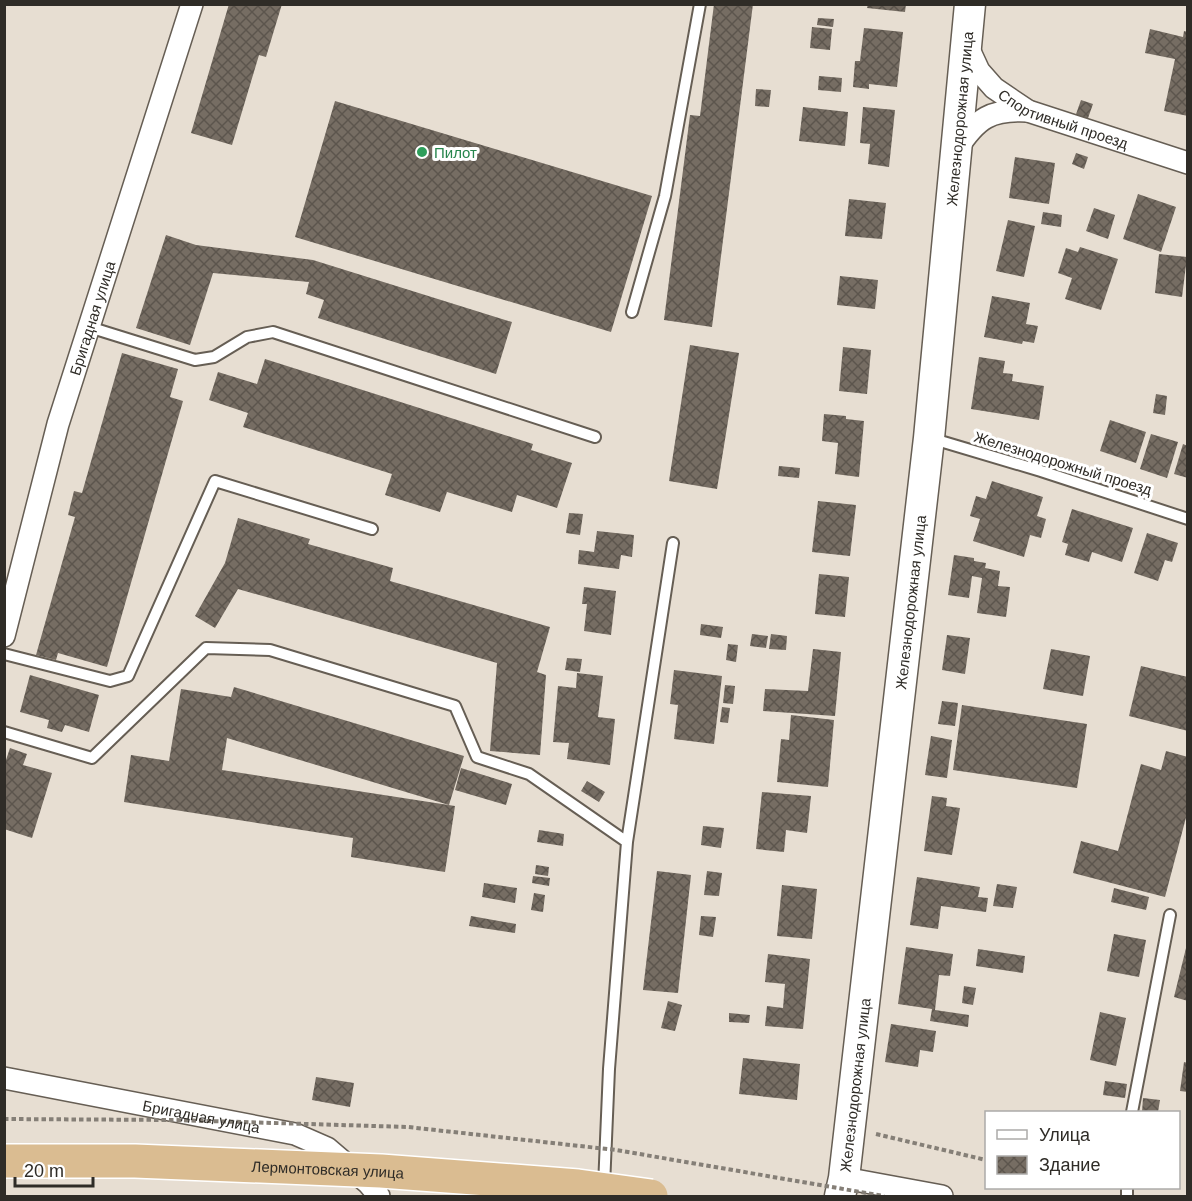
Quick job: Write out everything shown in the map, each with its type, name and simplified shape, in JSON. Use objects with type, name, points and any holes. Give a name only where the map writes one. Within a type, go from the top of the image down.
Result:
[{"type":"main road","name":"Лермонтовская улица","points":[[4,1161],[135,1161],[381,1171],[578,1186],[651,1197]]},
{"type":"street","name":"Бригадная улица","points":[[4,636],[58,424],[192,4]]},
{"type":"street","name":"Железнодорожная улица","points":[[842,1187],[929,438],[954,153],[970,4]]},
{"type":"street","name":"Спортивный проезд","points":[[965,42],[979,71],[994,88],[1028,111],[1188,163]]},
{"type":"street","points":[[954,153],[967,134],[987,116],[1006,110],[1028,111]]},
{"type":"street","name":"Бригадная улица","points":[[4,1078],[295,1134],[327,1148],[368,1183],[379,1197]]},
{"type":"street","points":[[842,1187],[942,1197]]},
{"type":"lane","points":[[632,312],[665,196],[700,4]]},
{"type":"lane","points":[[89,327],[195,360],[214,357],[247,337],[273,332],[595,437]]},
{"type":"lane","name":"Железнодорожный проезд","points":[[929,438],[1041,471],[1188,519]]},
{"type":"lane","points":[[4,654],[110,681],[128,676],[215,481],[372,529]]},
{"type":"lane","points":[[603,1197],[609,1069],[627,842],[673,543]]},
{"type":"lane","points":[[4,732],[92,758],[206,648],[270,650],[455,705],[477,757],[529,774],[627,842]]},
{"type":"lane","points":[[1132,1111],[1170,915]]},
{"type":"path","points":[[4,1119],[174,1120],[408,1127],[616,1150],[884,1197]]},
{"type":"path","points":[[849,1127],[985,1160]]},
{"type":"building","points":[[229,4],[282,4],[266,57],[259,55],[232,145],[191,133]]},
{"type":"building","points":[[714,4],[753,4],[712,327],[664,320],[690,115],[700,116]]},
{"type":"building","points":[[868,4],[906,4],[905,12],[867,8]]},
{"type":"building","points":[[818,18],[834,19],[833,27],[817,25]]},
{"type":"building","points":[[812,27],[832,29],[830,50],[810,48]]},
{"type":"building","points":[[864,28],[903,32],[897,87],[869,84],[869,89],[853,87],[855,61],[860,61]]},
{"type":"building","points":[[1150,29],[1183,37],[1184,31],[1188,32],[1188,116],[1164,111],[1175,59],[1145,53]]},
{"type":"building","points":[[819,76],[842,78],[841,92],[818,90]]},
{"type":"building","points":[[756,89],[771,90],[769,107],[755,106]]},
{"type":"building","points":[[1081,100],[1093,104],[1087,121],[1075,117]]},
{"type":"building","points":[[335,101],[652,196],[611,332],[295,237]]},
{"type":"building","points":[[803,107],[848,112],[845,146],[799,141]]},
{"type":"building","points":[[863,107],[895,110],[889,167],[868,164],[870,144],[860,143]]},
{"type":"building","points":[[1076,153],[1088,157],[1084,169],[1072,164]]},
{"type":"building","points":[[1015,157],[1055,163],[1049,204],[1009,198]]},
{"type":"building","points":[[1138,194],[1176,207],[1161,252],[1123,239]]},
{"type":"building","points":[[849,199],[886,203],[882,239],[845,236]]},
{"type":"building","points":[[1094,208],[1115,215],[1108,239],[1086,231]]},
{"type":"building","points":[[1043,212],[1062,215],[1061,227],[1041,224]]},
{"type":"building","points":[[1008,220],[1035,226],[1024,277],[996,271]]},
{"type":"building","points":[[166,235],[196,245],[313,260],[512,322],[496,374],[318,318],[324,300],[306,294],[309,282],[213,273],[190,345],[136,328]]},
{"type":"building","points":[[1080,247],[1118,259],[1101,310],[1065,299],[1072,278],[1058,273],[1066,248],[1078,252]]},
{"type":"building","points":[[1159,254],[1187,257],[1182,297],[1155,293]]},
{"type":"building","points":[[840,276],[878,280],[875,309],[837,305]]},
{"type":"building","points":[[992,296],[1030,303],[1026,324],[1038,326],[1034,343],[1023,341],[1022,344],[984,337]]},
{"type":"building","points":[[690,345],[739,353],[717,489],[669,481]]},
{"type":"building","points":[[843,347],[871,350],[867,394],[839,391]]},
{"type":"building","points":[[122,353],[178,369],[170,397],[183,401],[107,667],[58,653],[56,660],[36,655],[75,517],[68,515],[74,491],[82,493]]},
{"type":"building","points":[[979,357],[1005,361],[1003,373],[1013,374],[1012,381],[1044,386],[1039,420],[971,409]]},
{"type":"building","points":[[265,359],[533,444],[531,450],[572,463],[557,508],[517,495],[512,512],[447,492],[440,512],[385,495],[392,474],[243,427],[248,413],[209,400],[218,372],[257,384]]},
{"type":"building","points":[[1156,394],[1167,396],[1165,415],[1153,413]]},
{"type":"building","points":[[824,414],[846,416],[846,419],[864,421],[859,477],[835,474],[838,443],[822,441]]},
{"type":"building","points":[[1110,420],[1146,432],[1136,463],[1100,451]]},
{"type":"building","points":[[1151,434],[1178,442],[1167,478],[1140,469]]},
{"type":"building","points":[[1183,444],[1188,446],[1188,478],[1174,474]]},
{"type":"building","points":[[779,466],[800,468],[799,478],[778,476]]},
{"type":"building","points":[[992,481],[1043,497],[1037,516],[1046,519],[1041,538],[1030,535],[1024,557],[973,541],[980,519],[970,516],[976,496],[986,499]]},
{"type":"building","points":[[818,501],[856,505],[850,556],[812,552]]},
{"type":"building","points":[[1072,509],[1133,528],[1122,562],[1092,552],[1089,562],[1065,555],[1068,544],[1062,542]]},
{"type":"building","points":[[569,513],[583,514],[580,535],[566,533]]},
{"type":"building","points":[[238,518],[310,539],[308,544],[393,568],[390,581],[550,627],[537,672],[546,675],[540,755],[490,751],[497,663],[238,589],[215,628],[195,616],[225,563]]},
{"type":"building","points":[[597,531],[634,535],[632,557],[621,555],[619,569],[578,564],[579,550],[594,552]]},
{"type":"building","points":[[1147,533],[1178,543],[1172,562],[1165,560],[1158,581],[1134,573]]},
{"type":"building","points":[[954,555],[974,558],[974,561],[986,563],[985,568],[1000,571],[998,586],[1010,587],[1006,617],[977,613],[982,578],[972,576],[969,598],[948,595]]},
{"type":"building","points":[[819,574],[849,577],[845,617],[815,614]]},
{"type":"building","points":[[584,587],[616,591],[611,635],[584,631],[587,604],[582,604]]},
{"type":"building","points":[[701,624],[723,627],[721,638],[700,635]]},
{"type":"building","points":[[752,634],[768,636],[766,648],[750,646]]},
{"type":"building","points":[[771,634],[787,636],[786,650],[769,649]]},
{"type":"building","points":[[947,635],[970,638],[965,674],[942,670]]},
{"type":"building","points":[[728,644],[738,645],[736,662],[726,660]]},
{"type":"building","points":[[813,649],[841,652],[835,716],[763,711],[765,689],[808,691]]},
{"type":"building","points":[[1051,649],[1090,656],[1083,696],[1043,689]]},
{"type":"building","points":[[567,658],[582,659],[580,672],[565,670]]},
{"type":"building","points":[[1141,666],[1188,677],[1188,731],[1129,716]]},
{"type":"building","points":[[674,670],[722,676],[714,744],[674,739],[678,705],[670,704]]},
{"type":"building","points":[[577,673],[603,676],[598,717],[615,719],[610,765],[567,759],[569,743],[553,742],[558,686],[576,688]]},
{"type":"building","points":[[30,675],[99,695],[89,732],[65,725],[62,732],[47,728],[49,720],[20,712]]},
{"type":"building","points":[[725,685],[735,686],[733,704],[723,703]]},
{"type":"building","points":[[234,687],[464,756],[449,805],[227,738],[222,770],[455,806],[445,872],[351,857],[353,838],[124,802],[131,755],[169,761],[181,689],[231,697]]},
{"type":"building","points":[[942,701],[958,703],[955,726],[938,724]]},
{"type":"building","points":[[962,705],[1087,724],[1077,788],[953,770]]},
{"type":"building","points":[[722,707],[730,708],[728,723],[720,722]]},
{"type":"building","points":[[791,715],[834,720],[828,787],[777,782],[781,739],[789,740]]},
{"type":"building","points":[[931,736],[952,740],[947,778],[925,775]]},
{"type":"building","points":[[10,748],[27,754],[23,765],[52,773],[32,838],[4,829],[4,766]]},
{"type":"building","points":[[1166,751],[1188,757],[1188,810],[1165,897],[1073,873],[1081,841],[1118,851],[1141,764],[1161,770]]},
{"type":"building","points":[[461,768],[512,784],[506,805],[455,790]]},
{"type":"building","points":[[587,781],[605,792],[599,802],[581,791]]},
{"type":"building","points":[[762,792],[811,796],[807,833],[786,830],[784,852],[756,849]]},
{"type":"building","points":[[932,796],[947,798],[946,806],[960,808],[952,855],[924,851]]},
{"type":"building","points":[[703,826],[724,828],[721,848],[701,845]]},
{"type":"building","points":[[539,830],[564,834],[563,846],[537,842]]},
{"type":"building","points":[[536,865],[549,867],[548,876],[535,874]]},
{"type":"building","points":[[657,871],[691,875],[678,993],[643,990]]},
{"type":"building","points":[[707,871],[722,873],[719,896],[704,895]]},
{"type":"building","points":[[533,876],[550,878],[549,886],[532,883]]},
{"type":"building","points":[[917,877],[980,887],[978,897],[988,898],[986,912],[941,906],[938,929],[910,925]]},
{"type":"building","points":[[484,883],[517,888],[515,903],[482,897]]},
{"type":"building","points":[[997,884],[1017,887],[1013,908],[993,906]]},
{"type":"building","points":[[782,885],[817,889],[812,939],[777,936]]},
{"type":"building","points":[[1114,888],[1149,897],[1146,910],[1111,902]]},
{"type":"building","points":[[534,893],[545,895],[543,912],[531,910]]},
{"type":"building","points":[[471,916],[516,924],[515,933],[469,926]]},
{"type":"building","points":[[701,916],[716,917],[713,937],[699,935]]},
{"type":"building","points":[[1114,934],[1146,940],[1139,977],[1107,971]]},
{"type":"building","points":[[906,947],[953,954],[950,976],[939,975],[935,1010],[969,1015],[968,1027],[930,1021],[932,1009],[898,1004]]},
{"type":"building","points":[[1186,948],[1188,948],[1188,1001],[1174,997]]},
{"type":"building","points":[[978,949],[1025,956],[1023,973],[976,966]]},
{"type":"building","points":[[768,954],[810,959],[803,1029],[765,1026],[767,1006],[783,1008],[785,984],[765,982]]},
{"type":"building","points":[[964,986],[976,988],[973,1005],[962,1003]]},
{"type":"building","points":[[668,1001],[682,1005],[675,1031],[661,1028]]},
{"type":"building","points":[[1100,1012],[1126,1018],[1116,1066],[1090,1060]]},
{"type":"building","points":[[729,1013],[750,1015],[749,1023],[729,1022]]},
{"type":"building","points":[[891,1024],[936,1031],[933,1052],[920,1050],[918,1067],[885,1062]]},
{"type":"building","points":[[743,1058],[800,1064],[797,1100],[739,1094]]},
{"type":"building","points":[[1184,1062],[1188,1063],[1188,1092],[1180,1091]]},
{"type":"building","points":[[316,1077],[354,1083],[350,1107],[312,1100]]},
{"type":"building","points":[[1105,1081],[1127,1084],[1125,1098],[1103,1095]]},
{"type":"building","points":[[1143,1098],[1160,1100],[1158,1111],[1142,1111]]},
{"type":"place","name":"Пилот","points":[[422,152]]}]
